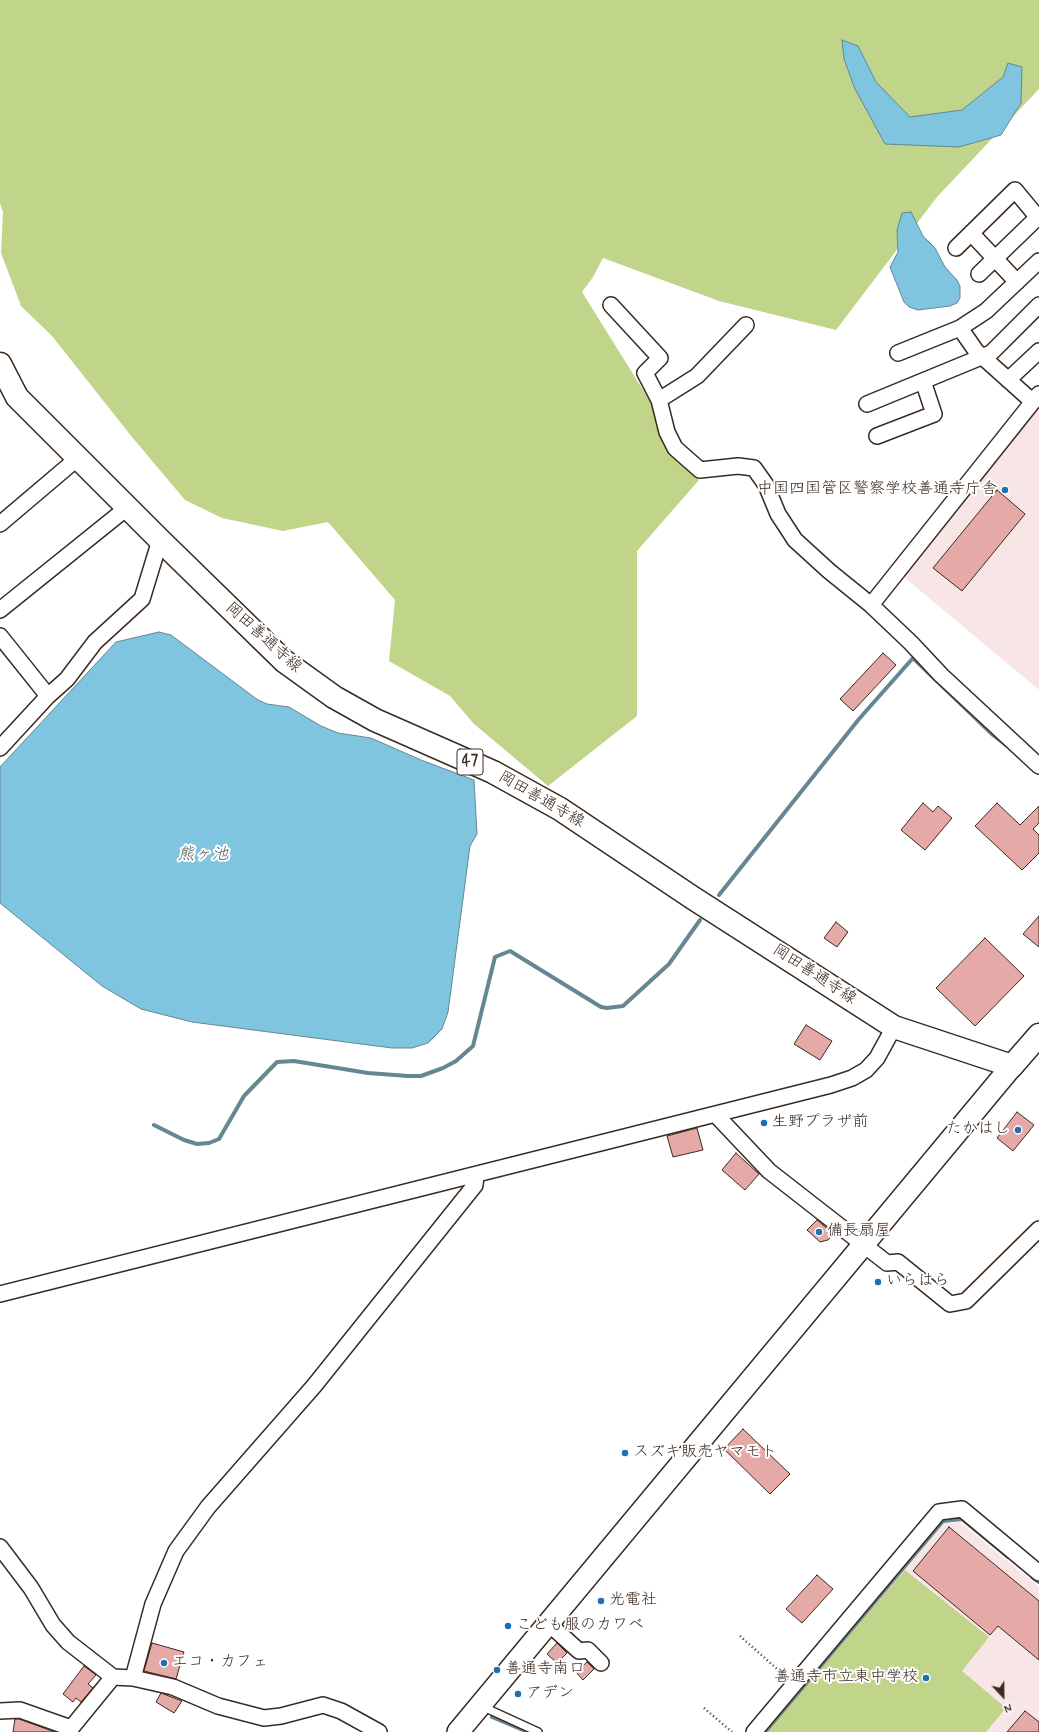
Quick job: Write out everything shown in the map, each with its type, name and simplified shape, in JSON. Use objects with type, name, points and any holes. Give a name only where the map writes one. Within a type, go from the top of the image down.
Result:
[{"type":"main road","name":"岡田善通寺線","points":[[0,364],[17,396],[160,540],[284,661],[334,697],[375,720],[492,772],[560,809],[693,898],[894,1027],[1012,1066]]},
{"type":"main road","points":[[1012,1066],[1039,1035]]},
{"type":"street","points":[[956,248],[1015,190],[1039,218],[979,274]]},
{"type":"street","points":[[971,233],[1018,282]]},
{"type":"street","points":[[898,353],[960,328],[986,311],[1039,261]]},
{"type":"street","points":[[611,305],[660,358],[645,374],[659,400],[667,432],[675,448],[700,470],[738,466],[754,468],[766,486],[778,514],[795,540],[829,571],[871,605],[911,643],[947,681],[1039,766]]},
{"type":"street","points":[[866,404],[991,353],[1039,305]]},
{"type":"street","points":[[659,400],[697,376],[746,325]]},
{"type":"street","points":[[871,605],[1036,398],[1008,380],[982,356],[960,328]]},
{"type":"street","points":[[1008,380],[1039,351]]},
{"type":"street","points":[[877,436],[934,414],[922,381]]},
{"type":"street","points":[[0,524],[79,457]]},
{"type":"street","points":[[0,610],[128,507]]},
{"type":"street","points":[[0,748],[48,696],[67,679],[95,642],[142,599],[160,540]]},
{"type":"street","points":[[0,636],[48,696]]},
{"type":"street","points":[[0,1294],[716,1115],[852,1078],[866,1070],[877,1058],[894,1027]]},
{"type":"street","points":[[458,1732],[1012,1066]]},
{"type":"street","points":[[716,1115],[769,1171],[887,1264],[898,1262],[950,1304],[966,1301],[1039,1229]]},
{"type":"street","points":[[133,1678],[153,1604],[176,1551],[208,1507],[314,1386],[475,1185],[476,1175]]},
{"type":"street","points":[[754,1732],[938,1512],[962,1509],[1039,1572]]},
{"type":"street","points":[[0,1547],[31,1588],[53,1625],[68,1642],[113,1676],[133,1678],[173,1687],[218,1706],[264,1718],[281,1716],[323,1704],[341,1711],[379,1732]]},
{"type":"street","points":[[549,1624],[579,1651],[588,1650],[601,1663]]},
{"type":"street","points":[[0,1711],[20,1710],[70,1730],[113,1676]]},
{"type":"lane","points":[[482,1704],[490,1710],[538,1732]]},
{"type":"path","points":[[740,1636],[794,1684]]},
{"type":"path","points":[[704,1708],[732,1732]]},
{"type":"shaded area","name":"中国四国管区警察学校善通寺庁舎","points":[[1039,403],[1039,690],[904,577]]},
{"type":"shaded area","name":"善通寺市立東中学校","points":[[960,1522],[1039,1587],[1039,1732],[767,1732],[944,1523]]},
{"type":"green space","points":[[0,0],[1039,0],[1039,89],[937,197],[836,330],[719,301],[603,258],[593,277],[582,292],[699,480],[637,551],[637,716],[548,786],[474,724],[450,696],[389,661],[395,600],[328,522],[283,531],[222,518],[185,500],[132,437],[52,336],[21,306],[1,253],[3,212],[0,203]]},
{"type":"green space","points":[[905,1570],[989,1637],[962,1671],[1006,1708],[986,1732],[767,1732]]},
{"type":"water","points":[[842,40],[858,46],[876,82],[910,117],[962,110],[1003,77],[1008,63],[1022,67],[1021,103],[1001,135],[959,147],[885,144],[855,89],[844,59]]},
{"type":"water","points":[[911,212],[923,236],[935,248],[945,267],[957,280],[960,286],[960,298],[957,303],[950,306],[918,310],[909,307],[904,302],[890,267],[898,252],[897,230],[902,213]]},
{"type":"water","name":"熊ヶ池","points":[[159,632],[171,635],[258,700],[267,704],[289,707],[321,726],[338,733],[371,738],[421,760],[474,780],[477,834],[470,846],[448,1012],[442,1029],[428,1043],[412,1048],[392,1048],[192,1022],[141,1009],[102,986],[0,903],[0,767],[116,642]]},
{"type":"building","points":[[997,490],[1025,514],[962,591],[933,568]]},
{"type":"building","points":[[883,653],[896,665],[853,711],[840,699]]},
{"type":"building","points":[[923,803],[933,812],[938,806],[952,818],[925,850],[901,830]]},
{"type":"building","points":[[997,803],[1020,825],[1039,806],[1039,823],[1033,829],[1039,835],[1039,853],[1022,870],[975,826]]},
{"type":"building","points":[[1039,916],[1039,947],[1023,934]]},
{"type":"building","points":[[836,922],[848,932],[837,947],[824,938]]},
{"type":"building","points":[[985,938],[1024,976],[975,1026],[936,988]]},
{"type":"building","points":[[806,1025],[832,1041],[820,1060],[794,1044]]},
{"type":"building","points":[[1017,1112],[1034,1125],[1013,1151],[997,1138]]},
{"type":"building","points":[[697,1128],[703,1150],[673,1157],[667,1136]]},
{"type":"building","points":[[736,1153],[759,1174],[745,1190],[722,1170]]},
{"type":"building","points":[[817,1220],[834,1234],[828,1240],[820,1242],[807,1230]]},
{"type":"building","points":[[743,1429],[790,1474],[770,1494],[724,1449]]},
{"type":"building","points":[[949,1527],[1039,1601],[1039,1660],[998,1626],[990,1635],[913,1571]]},
{"type":"building","points":[[817,1575],[833,1589],[802,1623],[786,1609]]},
{"type":"building","points":[[152,1643],[184,1652],[176,1679],[144,1671]]},
{"type":"building","points":[[557,1643],[567,1653],[557,1663],[547,1654]]},
{"type":"building","points":[[587,1662],[594,1669],[583,1680],[576,1672]]},
{"type":"building","points":[[84,1666],[96,1675],[88,1684],[93,1688],[81,1702],[76,1698],[73,1702],[63,1694]]},
{"type":"building","points":[[161,1693],[182,1701],[174,1713],[156,1702]]},
{"type":"building","points":[[1025,1711],[1039,1722],[1039,1732],[1007,1732]]},
{"type":"building","points":[[15,1719],[19,1719],[55,1732],[13,1732]]},
{"type":"waterway","points":[[719,895],[859,719],[913,658],[993,735],[1011,749]]},
{"type":"waterway","points":[[154,1125],[184,1140],[197,1144],[209,1143],[219,1139],[244,1096],[277,1062],[294,1061],[368,1073],[408,1076],[421,1076],[443,1068],[456,1061],[473,1046],[495,957],[510,951],[601,1007],[607,1008],[623,1006],[669,964],[700,920]]},
{"type":"waterway","points":[[765,1732],[943,1521],[962,1519],[1008,1557]]},
{"type":"waterway","points":[[1032,1577],[1039,1582]]},
{"type":"waterway","points":[[492,1717],[528,1732]]},
{"type":"place","name":"中国四国管区警察学校善通寺庁舎","points":[[1005,490]]},
{"type":"place","name":"生野プラザ前","points":[[764,1123]]},
{"type":"place","name":"たかはし","points":[[1018,1130]]},
{"type":"place","name":"備長扇屋","points":[[819,1232]]},
{"type":"place","name":"いらはら","points":[[878,1282]]},
{"type":"place","name":"スズキ販売ヤマモト","points":[[625,1453]]},
{"type":"place","name":"光電社","points":[[601,1601]]},
{"type":"place","name":"こども服のカワベ","points":[[508,1626]]},
{"type":"place","name":"エコ・カフェ","points":[[164,1663]]},
{"type":"place","name":"善通寺南口","points":[[497,1670]]},
{"type":"place","name":"善通寺市立東中学校","points":[[926,1678]]},
{"type":"place","name":"アデン","points":[[518,1694]]}]
